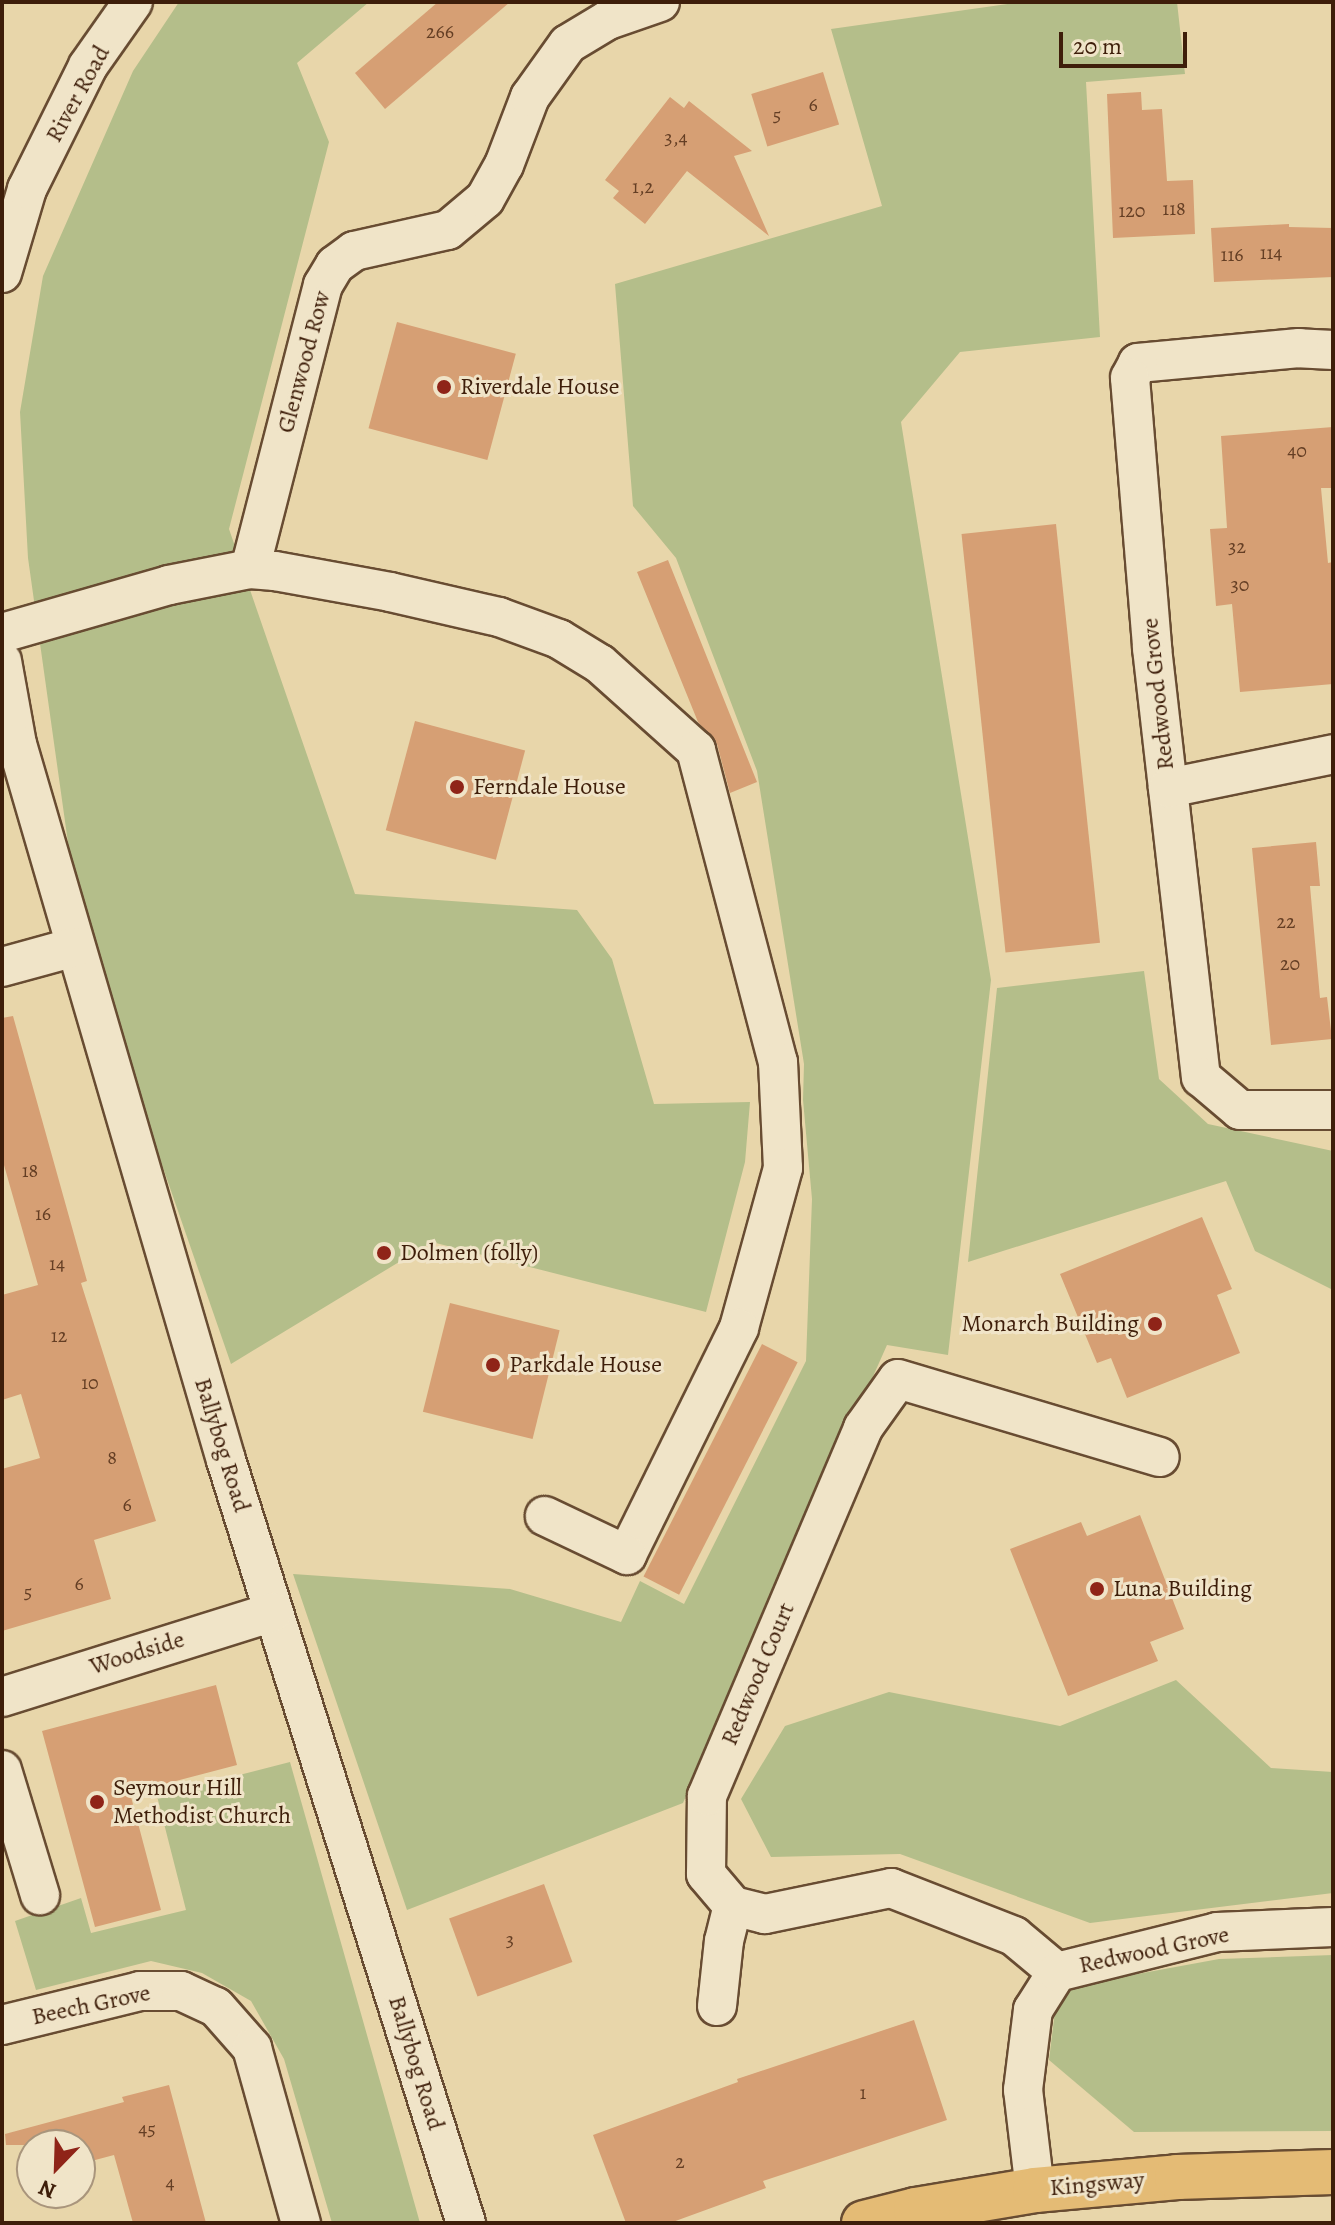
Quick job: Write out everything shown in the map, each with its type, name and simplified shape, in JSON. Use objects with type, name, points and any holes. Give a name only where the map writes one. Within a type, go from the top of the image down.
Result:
[{"type":"main road","name":"Kingsway","points":[[864,2223],[916,2210],[1035,2190],[1177,2177],[1333,2172]]},
{"type":"street","name":"River Road","points":[[15,184],[88,66],[133,2]]},
{"type":"street","name":"Glenwood Row","points":[[250,569],[323,285],[335,265],[354,251],[448,230],[485,199],[504,165],[530,97],[568,44],[608,20],[660,2]]},
{"type":"street","points":[[2,273],[15,184]]},
{"type":"street","name":"Redwood Grove","points":[[1333,350],[1299,348],[1138,363],[1130,378],[1168,788],[1201,1077],[1240,1110],[1333,1110]]},
{"type":"street","points":[[2,633],[169,585],[250,569],[390,592],[499,617],[559,639],[600,664],[696,750],[778,1062],[783,1168],[739,1328],[627,1555],[545,1516]]},
{"type":"street","name":"Ballybog Road","points":[[2,661],[14,733],[75,947],[273,1612],[466,2223]]},
{"type":"street","points":[[1168,788],[1333,754]]},
{"type":"street","points":[[2,967],[75,947]]},
{"type":"street","name":"Redwood Court","points":[[733,1906],[706,1874],[707,1796],[863,1428],[898,1379],[1160,1457]]},
{"type":"street","name":"Woodside","points":[[2,1697],[273,1612]]},
{"type":"street","points":[[2,1770],[40,1895]]},
{"type":"street","points":[[717,2006],[724,1941],[733,1906],[765,1914],[891,1888],[1014,1936],[1057,1972]]},
{"type":"street","name":"Redwood Grove","points":[[1035,2190],[1023,2090],[1033,2010],[1057,1972],[1217,1932],[1333,1927]]},
{"type":"street","name":"Beech Grove","points":[[2,2025],[140,1991],[181,1991],[216,2007],[252,2048],[301,2223]]},
{"type":"green space","points":[[179,2],[369,2],[297,63],[329,142],[229,529],[355,894],[577,910],[612,959],[654,1104],[750,1102],[745,1162],[706,1312],[432,1242],[231,1364],[80,928],[28,558],[20,412],[43,276],[133,71]]},
{"type":"green space","points":[[1022,2],[1177,2],[1185,74],[1086,82],[1100,337],[960,352],[901,422],[991,980],[948,1355],[887,1345],[683,1803],[407,1910],[293,1574],[510,1589],[621,1622],[640,1581],[684,1604],[806,1361],[812,1199],[803,1100],[804,1064],[757,771],[676,558],[633,506],[615,284],[882,206],[831,29]]},
{"type":"green space","points":[[1144,971],[1159,1079],[1208,1124],[1333,1151],[1333,1290],[1255,1251],[1226,1181],[968,1262],[997,988]]},
{"type":"green space","points":[[1176,1680],[1271,1768],[1333,1772],[1333,1893],[1090,1923],[900,1854],[771,1857],[741,1799],[785,1726],[889,1692],[1060,1726]]},
{"type":"green space","points":[[290,1762],[420,2223],[332,2223],[284,2059],[251,2001],[202,1973],[151,1961],[36,1990],[15,1921],[81,1898],[91,1933],[186,1910],[157,1796]]},
{"type":"green space","points":[[1333,1955],[1333,2131],[1134,2132],[1049,2060],[1056,2003],[1072,1986],[1219,1959]]},
{"type":"building","points":[[438,2],[510,2],[385,109],[355,73]]},
{"type":"building","points":[[823,72],[839,125],[767,147],[751,94]]},
{"type":"building","points":[[1141,92],[1142,110],[1162,109],[1167,181],[1193,180],[1195,234],[1113,238],[1107,94]]},
{"type":"building","points":[[670,97],[684,108],[689,101],[752,151],[734,156],[769,236],[687,171],[645,224],[613,198],[619,191],[605,180]]},
{"type":"building","points":[[1289,224],[1289,227],[1333,228],[1333,277],[1214,282],[1211,228]]},
{"type":"building","name":"Riverdale House","points":[[397,322],[516,354],[487,460],[369,428]]},
{"type":"building","points":[[1333,427],[1333,488],[1321,488],[1328,563],[1333,562],[1333,684],[1240,692],[1232,604],[1216,606],[1210,529],[1227,528],[1221,436]]},
{"type":"building","points":[[1056,524],[1100,943],[1006,953],[962,534]]},
{"type":"building","points":[[668,560],[757,782],[730,793],[717,744],[698,722],[637,572]]},
{"type":"building","name":"Ferndale House","points":[[415,721],[525,751],[496,860],[386,830]]},
{"type":"building","points":[[1316,842],[1320,886],[1310,886],[1320,998],[1327,997],[1332,1039],[1271,1045],[1252,848]]},
{"type":"building","points":[[13,1016],[87,1281],[81,1283],[156,1521],[94,1540],[111,1599],[2,1631],[2,1469],[40,1458],[21,1394],[2,1400],[2,1295],[38,1285],[2,1158],[2,1018]]},
{"type":"building","name":"Monarch Building","points":[[1202,1217],[1232,1289],[1217,1295],[1240,1353],[1127,1398],[1111,1358],[1097,1363],[1060,1274]]},
{"type":"building","name":"Parkdale House","points":[[450,1303],[560,1330],[533,1439],[423,1412]]},
{"type":"building","points":[[762,1344],[798,1362],[679,1595],[644,1577]]},
{"type":"building","name":"Luna Building","points":[[1140,1515],[1184,1629],[1150,1642],[1158,1661],[1068,1696],[1010,1549],[1081,1522],[1087,1536]]},
{"type":"building","name":"Seymour Hill Methodist Church","points":[[216,1685],[237,1765],[130,1793],[161,1910],[95,1927],[42,1731]]},
{"type":"building","points":[[544,1884],[572,1962],[477,1997],[449,1919]]},
{"type":"building","points":[[914,2020],[947,2120],[763,2181],[766,2188],[670,2223],[626,2223],[593,2135],[738,2082],[737,2079]]},
{"type":"building","points":[[169,2085],[206,2223],[133,2223],[114,2155],[96,2160],[96,2129],[24,2129],[124,2102],[122,2097]]},
{"type":"building","points":[[16,2131],[16,2145],[6,2145],[5,2134]]},
{"type":"place","name":"Riverdale House","points":[[444,387]]},
{"type":"place","name":"Ferndale House","points":[[457,787]]},
{"type":"place","name":"Dolmen (folly)","points":[[384,1253]]},
{"type":"place","name":"Monarch Building","points":[[1155,1324]]},
{"type":"place","name":"Parkdale House","points":[[493,1365]]},
{"type":"place","name":"Luna Building","points":[[1097,1589]]},
{"type":"place","name":"Seymour Hill Methodist Church","points":[[97,1802]]}]
